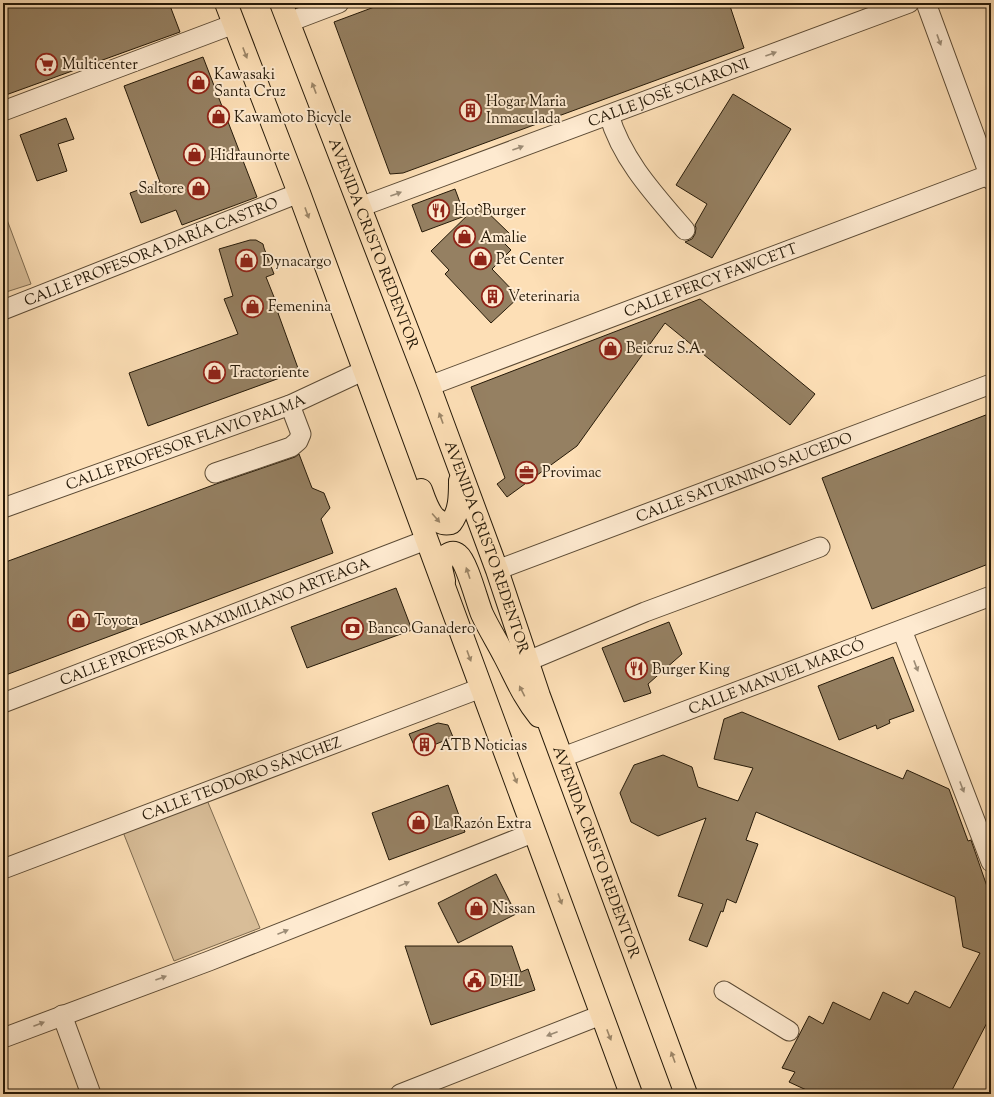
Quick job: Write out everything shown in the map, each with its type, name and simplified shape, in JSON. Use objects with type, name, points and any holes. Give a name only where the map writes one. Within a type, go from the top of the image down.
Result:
[{"type":"main road","points":[[226,3],[365,370],[448,600],[631,1094]]},
{"type":"main road","name":"AVENIDA CRISTO REDENTOR","points":[[285,12],[429,386],[540,696],[686,1094]]},
{"type":"main road","points":[[355,344],[369,365],[392,414],[425,502],[434,517],[441,523],[451,523],[458,512],[460,494],[459,467]]},
{"type":"main road","points":[[448,600],[441,568],[442,559],[450,553],[454,553],[460,556],[463,561],[482,613],[525,698],[554,733]]},
{"type":"street","points":[[285,12],[339,3]]},
{"type":"street","name":"CALLE JOSÉ SCIARONI","points":[[360,207],[909,3]]},
{"type":"street","points":[[926,3],[990,176]]},
{"type":"street","points":[[3,111],[234,24]]},
{"type":"street","points":[[609,115],[616,137],[627,158],[646,184],[685,230]]},
{"type":"street","name":"CALLE PERCY FAWCETT","points":[[429,386],[990,176]]},
{"type":"street","name":"CALLE PROFESORA DARÍA CASTRO","points":[[3,310],[299,193]]},
{"type":"street","name":"CALLE PROFESOR FLAVIO PALMA","points":[[3,508],[290,405],[365,370]]},
{"type":"street","name":"CALLE SATURNINO SAUCEDO","points":[[496,570],[991,384]]},
{"type":"street","points":[[215,473],[291,447],[298,441],[301,434],[290,405]]},
{"type":"street","name":"CALLE PROFESOR MAXIMILIANO ARTEAGA","points":[[3,703],[426,540]]},
{"type":"street","points":[[528,661],[645,612],[820,547]]},
{"type":"street","name":"CALLE MANUEL MARCÓ","points":[[563,757],[991,596]]},
{"type":"street","points":[[902,630],[991,862]]},
{"type":"street","name":"CALLE TEODORO SÁNCHEZ","points":[[3,869],[481,688]]},
{"type":"street","points":[[3,1038],[209,961],[535,832]]},
{"type":"street","points":[[724,991],[789,1031]]},
{"type":"street","points":[[62,1015],[91,1094]]},
{"type":"street","points":[[400,1094],[601,1015]]},
{"type":"shaded area","points":[[3,209],[31,284],[3,293]]},
{"type":"shaded area","points":[[207,800],[260,928],[174,961],[123,832]]},
{"type":"building","name":"Multicenter","points":[[3,3],[169,3],[180,32],[3,96]]},
{"type":"building","name":"Hogar Maria Inmaculada","points":[[385,3],[729,3],[744,48],[403,173],[390,174],[334,22]]},
{"type":"building","points":[[203,57],[257,197],[182,225],[176,210],[141,223],[130,193],[160,182],[124,86]]},
{"type":"building","points":[[733,94],[791,129],[712,258],[685,242],[692,239],[695,234],[695,225],[707,204],[676,185]]},
{"type":"building","points":[[66,118],[74,139],[58,144],[67,171],[37,181],[20,135]]},
{"type":"building","name":"Hot Burger","points":[[455,189],[465,216],[422,232],[412,205]]},
{"type":"building","points":[[479,204],[510,234],[502,241],[511,250],[492,269],[519,297],[491,323],[445,274],[449,270],[431,251]]},
{"type":"building","name":"Tractoriente","points":[[250,240],[256,240],[263,244],[274,274],[266,277],[280,312],[278,313],[299,371],[148,426],[129,373],[238,334],[224,299],[233,296],[219,249]]},
{"type":"building","points":[[700,299],[815,394],[790,425],[665,323],[577,446],[507,497],[497,484],[505,478],[471,387]]},
{"type":"building","points":[[991,413],[991,563],[872,609],[822,478]]},
{"type":"building","name":"Toyota","points":[[299,454],[312,488],[324,493],[330,508],[321,519],[333,553],[3,676],[3,563],[216,484],[295,457]]},
{"type":"building","name":"Banco Ganadero","points":[[396,588],[412,630],[307,668],[291,627]]},
{"type":"building","name":"Burger King","points":[[669,622],[682,654],[648,684],[651,693],[624,702],[602,648]]},
{"type":"building","points":[[893,657],[914,711],[889,720],[890,723],[877,729],[876,725],[839,740],[818,686]]},
{"type":"building","points":[[742,712],[903,779],[907,770],[949,789],[968,841],[971,840],[991,898],[991,1015],[950,1094],[815,1094],[789,1082],[795,1072],[782,1068],[809,1016],[823,1024],[833,1002],[870,1020],[883,992],[908,1004],[915,991],[950,1008],[980,953],[963,947],[955,897],[756,812],[746,840],[758,844],[736,903],[727,899],[723,912],[721,911],[707,947],[689,940],[703,904],[678,896],[706,818],[658,836],[631,822],[620,793],[634,765],[663,755],[692,767],[698,787],[738,801],[753,768],[714,759],[724,719]]},
{"type":"building","name":"ATB Noticias","points":[[438,723],[448,725],[453,737],[417,752],[409,734]]},
{"type":"building","name":"La Razón Extra","points":[[448,785],[465,832],[389,860],[372,813]]},
{"type":"building","name":"Nissan","points":[[496,874],[516,914],[458,943],[438,903]]},
{"type":"building","name":"DHL","points":[[405,946],[512,946],[521,972],[528,969],[535,990],[431,1025]]},
{"type":"place","name":"Multicenter","points":[[47,64]]},
{"type":"place","name":"Kawasaki Santa Cruz","points":[[198,83]]},
{"type":"place","name":"Hogar Maria Inmaculada","points":[[470,110]]},
{"type":"place","name":"Kawamoto Bicycle","points":[[218,117]]},
{"type":"place","name":"Hidraunorte","points":[[195,155]]},
{"type":"place","name":"Saltore","points":[[199,188]]},
{"type":"place","name":"Hot Burger","points":[[438,210]]},
{"type":"place","name":"Amalie","points":[[464,237]]},
{"type":"place","name":"Pet Center","points":[[481,259]]},
{"type":"place","name":"Dynacargo","points":[[246,261]]},
{"type":"place","name":"Veterinaria","points":[[492,296]]},
{"type":"place","name":"Femenina","points":[[252,306]]},
{"type":"place","name":"Beicruz S.A.","points":[[610,348]]},
{"type":"place","name":"Tractoriente","points":[[214,372]]},
{"type":"place","name":"Provimac","points":[[527,472]]},
{"type":"place","name":"Toyota","points":[[79,620]]},
{"type":"place","name":"Banco Ganadero","points":[[352,628]]},
{"type":"place","name":"Burger King","points":[[637,669]]},
{"type":"place","name":"ATB Noticias","points":[[424,745]]},
{"type":"place","name":"La Razón Extra","points":[[419,823]]},
{"type":"place","name":"Nissan","points":[[477,908]]},
{"type":"place","name":"DHL","points":[[474,981]]}]
